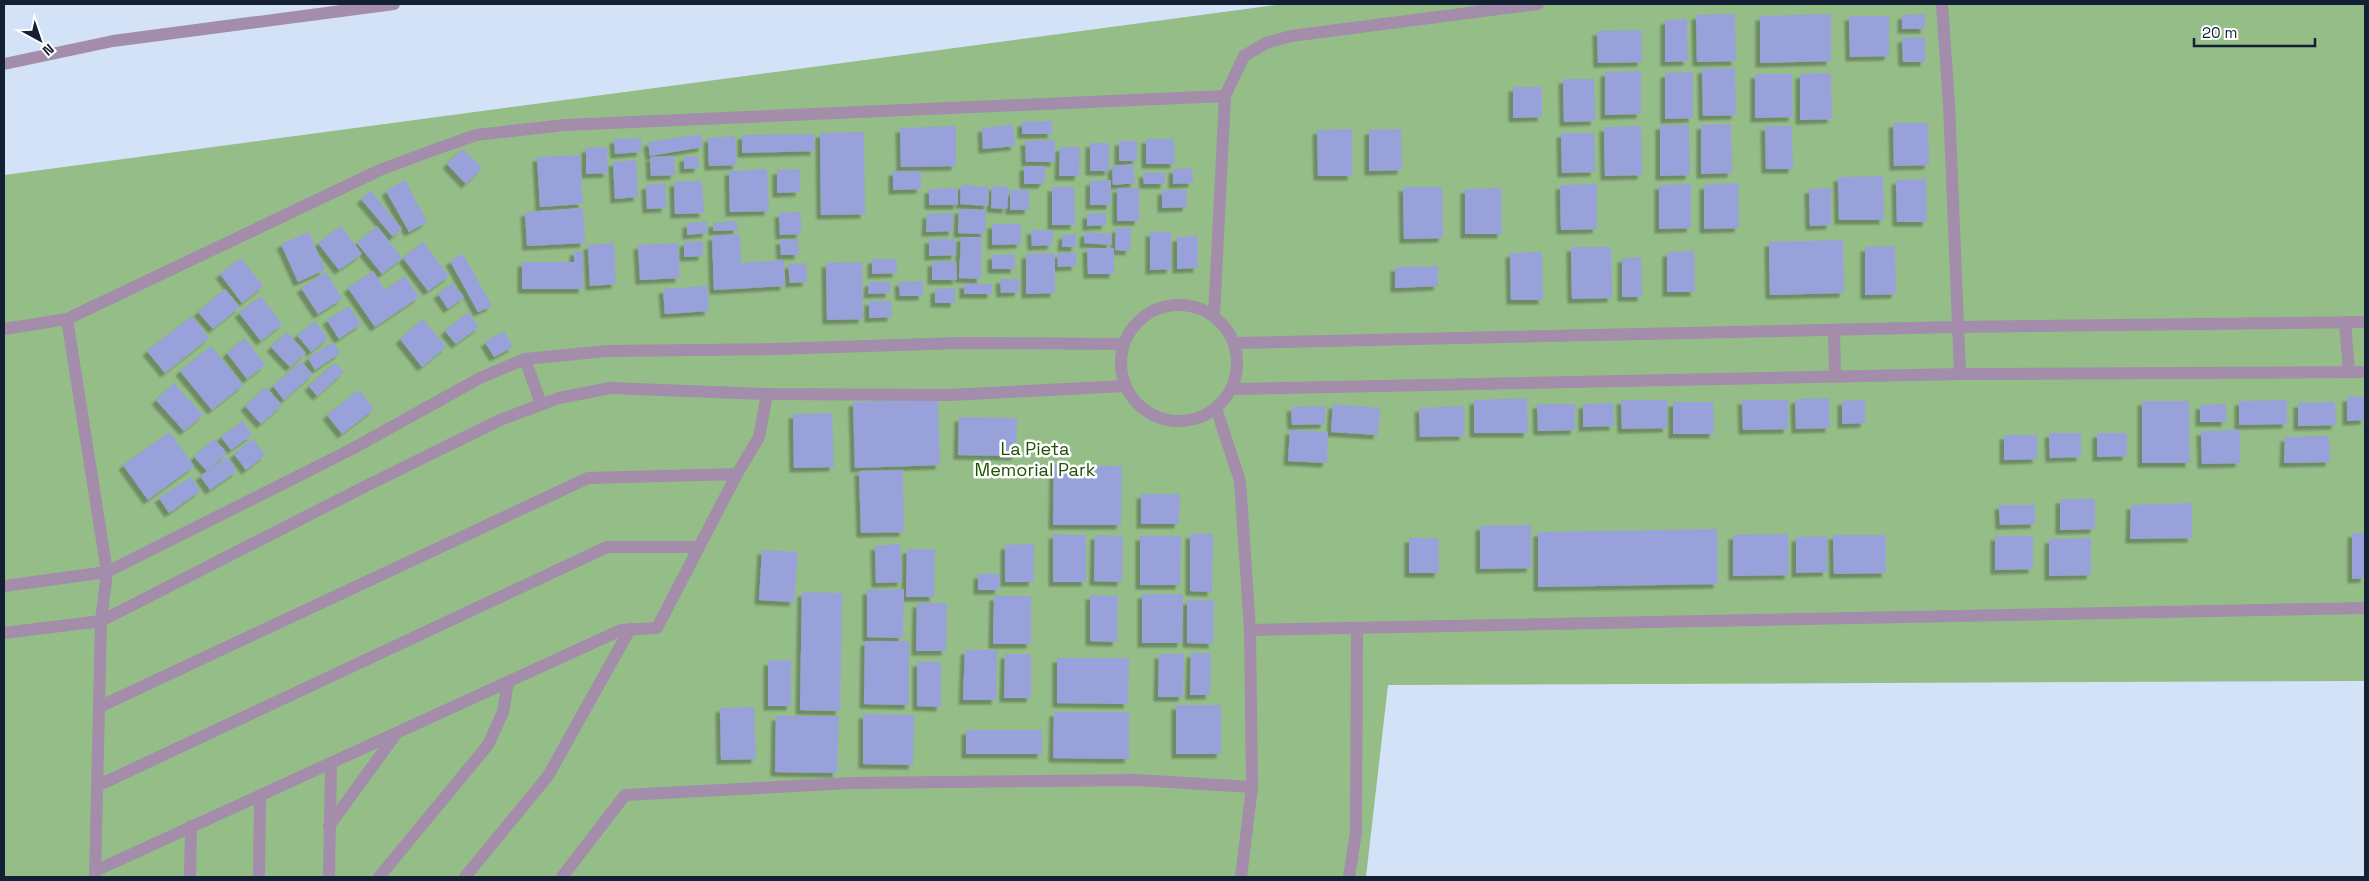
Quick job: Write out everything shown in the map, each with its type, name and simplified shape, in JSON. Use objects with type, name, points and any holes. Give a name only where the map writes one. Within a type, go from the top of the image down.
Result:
[{"type":"street","points":[[4,64],[113,41],[394,4]]},
{"type":"street","points":[[1214,316],[1224,96],[1244,56],[1266,43],[1291,36],[1538,4]]},
{"type":"street","points":[[1942,4],[1949,104],[1956,327],[1960,374]]},
{"type":"street","points":[[4,329],[67,319],[380,170],[476,135],[565,125],[1224,96]]},
{"type":"street","points":[[1180,305],[1198,308],[1214,316],[1222,324],[1234,343],[1237,374],[1231,389],[1216,408],[1200,417],[1183,421],[1165,420],[1148,412],[1135,401],[1126,386],[1122,372],[1124,344],[1133,328],[1146,316],[1162,308],[1180,305]]},
{"type":"street","points":[[67,319],[107,572],[102,621],[95,874],[192,826],[621,630],[657,628],[737,474],[760,438],[767,394]]},
{"type":"street","points":[[2345,322],[2349,372]]},
{"type":"street","points":[[1234,343],[1956,327],[2365,322]]},
{"type":"street","points":[[1834,330],[1835,377]]},
{"type":"street","points":[[4,586],[107,572],[352,449],[480,378],[525,360],[607,351],[775,349],[960,343],[1124,344]]},
{"type":"street","points":[[525,360],[541,404]]},
{"type":"street","points":[[1231,389],[1960,374],[2365,372]]},
{"type":"street","points":[[4,633],[102,621],[500,420],[559,398],[610,388],[767,394],[950,395],[1126,386]]},
{"type":"street","points":[[1216,408],[1240,481],[1250,630],[1252,787],[1241,877]]},
{"type":"street","points":[[99,707],[588,478],[737,474]]},
{"type":"street","points":[[97,786],[607,547],[699,548]]},
{"type":"street","points":[[1250,630],[2365,608]]},
{"type":"street","points":[[1349,877],[1356,832],[1357,628]]},
{"type":"street","points":[[465,877],[548,776],[630,629]]},
{"type":"street","points":[[379,877],[488,745],[503,712],[508,682]]},
{"type":"street","points":[[329,826],[398,732]]},
{"type":"street","points":[[329,877],[331,763]]},
{"type":"street","points":[[562,877],[625,795],[852,784],[1046,781],[1136,780],[1252,787]]},
{"type":"street","points":[[259,877],[260,795]]},
{"type":"street","points":[[190,877],[192,826]]},
{"type":"green space","name":"La Pieta Memorial Park","points":[[1283,4],[2365,4],[2365,681],[1388,685],[1366,877],[4,877],[4,175]]},
{"type":"building","points":[[1735,14],[1736,61],[1697,62],[1696,15]]},
{"type":"building","points":[[1831,14],[1831,61],[1760,63],[1760,16]]},
{"type":"building","points":[[1925,14],[1925,29],[1902,29],[1902,15]]},
{"type":"building","points":[[1849,16],[1889,16],[1889,56],[1850,57]]},
{"type":"building","points":[[1687,19],[1688,61],[1665,62],[1665,20]]},
{"type":"building","points":[[1641,30],[1642,62],[1598,63],[1597,31]]},
{"type":"building","points":[[1925,37],[1925,62],[1903,62],[1902,38]]},
{"type":"building","points":[[1735,68],[1736,115],[1703,116],[1702,69]]},
{"type":"building","points":[[1641,71],[1641,114],[1605,115],[1605,72]]},
{"type":"building","points":[[1693,72],[1693,118],[1665,119],[1665,73]]},
{"type":"building","points":[[1831,73],[1832,119],[1800,120],[1800,74]]},
{"type":"building","points":[[1755,74],[1792,74],[1793,117],[1755,118]]},
{"type":"building","points":[[1563,79],[1594,79],[1595,121],[1564,122]]},
{"type":"building","points":[[1513,87],[1542,87],[1542,117],[1513,118]]},
{"type":"building","points":[[1052,121],[1052,134],[1022,134],[1022,122]]},
{"type":"building","points":[[1893,123],[1928,123],[1929,165],[1894,166]]},
{"type":"building","points":[[1731,124],[1732,173],[1701,174],[1701,125]]},
{"type":"building","points":[[1013,125],[1015,146],[983,149],[982,128]]},
{"type":"building","points":[[1660,125],[1689,125],[1690,175],[1660,176]]},
{"type":"building","points":[[956,126],[956,166],[901,167],[900,128]]},
{"type":"building","points":[[1641,126],[1642,175],[1605,176],[1604,127]]},
{"type":"building","points":[[1765,126],[1792,126],[1793,169],[1766,169]]},
{"type":"building","points":[[1352,129],[1352,176],[1318,176],[1317,130]]},
{"type":"building","points":[[1401,129],[1402,170],[1369,171],[1369,130]]},
{"type":"building","points":[[864,132],[865,214],[821,215],[820,133]]},
{"type":"building","points":[[1561,133],[1594,133],[1595,172],[1562,173]]},
{"type":"building","points":[[701,134],[703,147],[650,156],[648,142]]},
{"type":"building","points":[[814,134],[815,151],[742,153],[742,135]]},
{"type":"building","points":[[735,136],[737,165],[709,166],[708,138]]},
{"type":"building","points":[[641,138],[641,152],[615,154],[614,139]]},
{"type":"building","points":[[1146,139],[1174,139],[1175,164],[1146,164]]},
{"type":"building","points":[[1055,140],[1055,162],[1026,162],[1025,141]]},
{"type":"building","points":[[1119,141],[1137,141],[1137,161],[1119,161]]},
{"type":"building","points":[[1090,143],[1109,143],[1109,171],[1090,171]]},
{"type":"building","points":[[607,147],[608,173],[586,174],[586,148]]},
{"type":"building","points":[[1060,147],[1080,147],[1079,176],[1059,176]]},
{"type":"building","points":[[463,149],[482,168],[466,184],[447,164]]},
{"type":"building","points":[[580,155],[583,204],[540,207],[537,157]]},
{"type":"building","points":[[674,156],[675,175],[651,176],[650,157]]},
{"type":"building","points":[[698,156],[699,168],[684,169],[684,157]]},
{"type":"building","points":[[636,160],[638,197],[615,199],[613,162]]},
{"type":"building","points":[[1133,164],[1135,183],[1113,185],[1112,166]]},
{"type":"building","points":[[1024,166],[1045,166],[1045,181],[1043,184],[1024,184]]},
{"type":"building","points":[[1192,168],[1193,183],[1173,184],[1173,169]]},
{"type":"building","points":[[767,169],[769,211],[730,212],[729,171]]},
{"type":"building","points":[[800,169],[800,192],[777,193],[777,170]]},
{"type":"building","points":[[893,171],[921,171],[921,189],[893,190]]},
{"type":"building","points":[[1143,173],[1165,173],[1165,184],[1144,184]]},
{"type":"building","points":[[1883,176],[1884,220],[1839,220],[1838,177]]},
{"type":"building","points":[[1926,179],[1927,222],[1897,222],[1896,180]]},
{"type":"building","points":[[405,180],[427,222],[409,232],[386,191]]},
{"type":"building","points":[[1111,180],[1111,205],[1090,205],[1090,181]]},
{"type":"building","points":[[702,181],[704,213],[675,214],[674,182]]},
{"type":"building","points":[[665,183],[666,208],[647,209],[646,185]]},
{"type":"building","points":[[1738,183],[1739,228],[1704,229],[1704,185]]},
{"type":"building","points":[[1597,184],[1597,229],[1561,230],[1560,185]]},
{"type":"building","points":[[1691,184],[1691,228],[1659,229],[1659,185]]},
{"type":"building","points":[[961,185],[989,187],[988,206],[960,204]]},
{"type":"building","points":[[992,186],[1009,187],[1007,209],[991,208]]},
{"type":"building","points":[[1052,187],[1074,187],[1075,225],[1052,225]]},
{"type":"building","points":[[1403,187],[1442,187],[1443,238],[1404,239]]},
{"type":"building","points":[[958,188],[958,205],[929,205],[929,189]]},
{"type":"building","points":[[1117,188],[1139,188],[1139,221],[1117,221]]},
{"type":"building","points":[[1501,188],[1502,234],[1465,234],[1465,189]]},
{"type":"building","points":[[1831,188],[1831,225],[1810,226],[1809,189]]},
{"type":"building","points":[[1010,190],[1029,190],[1029,210],[1010,210]]},
{"type":"building","points":[[1162,190],[1187,190],[1187,207],[1162,208]]},
{"type":"building","points":[[371,191],[402,229],[393,237],[361,199]]},
{"type":"building","points":[[583,208],[585,243],[527,246],[525,212]]},
{"type":"building","points":[[959,209],[986,210],[985,234],[958,233]]},
{"type":"building","points":[[801,212],[801,234],[780,235],[779,213]]},
{"type":"building","points":[[953,213],[953,231],[926,232],[927,214]]},
{"type":"building","points":[[1106,213],[1106,225],[1087,226],[1087,214]]},
{"type":"building","points":[[737,221],[738,230],[713,231],[713,223]]},
{"type":"building","points":[[707,222],[707,233],[687,235],[687,223]]},
{"type":"building","points":[[992,224],[1021,224],[1021,244],[992,245]]},
{"type":"building","points":[[341,226],[362,254],[339,270],[318,243]]},
{"type":"building","points":[[377,226],[402,258],[382,274],[357,243]]},
{"type":"building","points":[[1116,228],[1131,228],[1130,251],[1115,250]]},
{"type":"building","points":[[1031,230],[1053,230],[1052,245],[1032,246]]},
{"type":"building","points":[[309,232],[325,270],[298,282],[281,244]]},
{"type":"building","points":[[1085,232],[1112,234],[1111,245],[1084,243]]},
{"type":"building","points":[[1150,232],[1171,232],[1171,269],[1150,270]]},
{"type":"building","points":[[740,234],[741,263],[784,260],[785,286],[714,290],[712,236]]},
{"type":"building","points":[[1076,234],[1076,247],[1062,247],[1063,235]]},
{"type":"building","points":[[1198,236],[1198,268],[1177,269],[1177,237]]},
{"type":"building","points":[[961,237],[982,237],[981,279],[959,278]]},
{"type":"building","points":[[798,239],[799,255],[781,255],[780,240]]},
{"type":"building","points":[[929,239],[955,239],[956,255],[929,256]]},
{"type":"building","points":[[1843,240],[1844,293],[1770,295],[1769,242]]},
{"type":"building","points":[[703,241],[703,256],[684,257],[684,242]]},
{"type":"building","points":[[423,242],[449,276],[428,291],[403,258]]},
{"type":"building","points":[[614,243],[616,284],[590,286],[588,245]]},
{"type":"building","points":[[678,243],[680,278],[640,280],[638,245]]},
{"type":"building","points":[[1895,246],[1896,294],[1865,295],[1865,247]]},
{"type":"building","points":[[1571,247],[1611,247],[1612,298],[1572,299]]},
{"type":"building","points":[[1087,248],[1114,248],[1114,274],[1088,274]]},
{"type":"building","points":[[574,251],[583,251],[583,289],[522,289],[522,262],[574,262]]},
{"type":"building","points":[[1694,251],[1695,292],[1667,292],[1667,252]]},
{"type":"building","points":[[1542,252],[1543,300],[1511,300],[1510,253]]},
{"type":"building","points":[[1055,253],[1055,293],[1026,294],[1026,254]]},
{"type":"building","points":[[1057,253],[1076,253],[1076,266],[1058,267]]},
{"type":"building","points":[[463,254],[492,306],[478,312],[450,261]]},
{"type":"building","points":[[1015,254],[1015,269],[992,269],[992,255]]},
{"type":"building","points":[[1641,257],[1642,297],[1622,297],[1622,258]]},
{"type":"building","points":[[241,258],[263,286],[242,303],[220,274]]},
{"type":"building","points":[[872,259],[896,259],[897,273],[872,274]]},
{"type":"building","points":[[956,261],[957,280],[932,280],[932,262]]},
{"type":"building","points":[[862,262],[863,319],[827,320],[826,263]]},
{"type":"building","points":[[806,263],[807,282],[790,283],[788,264]]},
{"type":"building","points":[[1438,266],[1438,286],[1395,288],[1395,267]]},
{"type":"building","points":[[373,271],[385,290],[405,276],[419,297],[375,327],[348,288]]},
{"type":"building","points":[[326,272],[342,299],[318,314],[301,288]]},
{"type":"building","points":[[1000,279],[1019,279],[1019,292],[1001,293]]},
{"type":"building","points":[[923,281],[923,296],[900,296],[899,282]]},
{"type":"building","points":[[869,282],[890,282],[890,293],[868,294]]},
{"type":"building","points":[[452,283],[464,297],[448,309],[438,294]]},
{"type":"building","points":[[964,284],[992,284],[992,294],[964,294]]},
{"type":"building","points":[[707,286],[709,311],[665,314],[663,289]]},
{"type":"building","points":[[955,288],[955,303],[935,303],[935,289]]},
{"type":"building","points":[[225,289],[240,307],[213,329],[198,312]]},
{"type":"building","points":[[261,296],[282,324],[261,341],[239,313]]},
{"type":"building","points":[[869,301],[891,301],[892,317],[869,318]]},
{"type":"building","points":[[349,306],[361,324],[339,339],[327,320]]},
{"type":"building","points":[[468,312],[479,327],[456,344],[445,331]]},
{"type":"building","points":[[192,316],[209,338],[165,373],[147,351]]},
{"type":"building","points":[[423,319],[446,347],[422,367],[400,339]]},
{"type":"building","points":[[315,321],[328,338],[311,352],[297,335]]},
{"type":"building","points":[[504,331],[513,347],[494,357],[485,342]]},
{"type":"building","points":[[287,332],[306,353],[290,367],[271,347]]},
{"type":"building","points":[[245,338],[265,365],[247,379],[227,353]]},
{"type":"building","points":[[333,342],[340,353],[315,370],[308,358]]},
{"type":"building","points":[[211,346],[243,385],[212,410],[180,371]]},
{"type":"building","points":[[301,362],[313,374],[284,400],[273,386]]},
{"type":"building","points":[[335,363],[344,372],[317,396],[309,386]]},
{"type":"building","points":[[174,383],[203,415],[184,431],[156,400]]},
{"type":"building","points":[[266,387],[282,405],[261,424],[245,406]]},
{"type":"building","points":[[359,390],[374,409],[342,434],[327,415]]},
{"type":"building","points":[[2365,396],[2365,420],[2347,421],[2347,397]]},
{"type":"building","points":[[1527,398],[1528,433],[1474,433],[1474,400]]},
{"type":"building","points":[[1829,398],[1830,428],[1796,429],[1795,399]]},
{"type":"building","points":[[938,399],[940,465],[855,468],[853,402]]},
{"type":"building","points":[[1621,400],[1667,400],[1667,428],[1622,429]]},
{"type":"building","points":[[1742,400],[1788,400],[1788,429],[1743,430]]},
{"type":"building","points":[[1865,400],[1865,423],[1842,424],[1842,401]]},
{"type":"building","points":[[2287,400],[2287,424],[2239,425],[2239,401]]},
{"type":"building","points":[[2142,401],[2189,401],[2190,463],[2142,463]]},
{"type":"building","points":[[1673,402],[1713,402],[1714,434],[1673,434]]},
{"type":"building","points":[[2335,402],[2336,425],[2298,426],[2298,403]]},
{"type":"building","points":[[1613,403],[1614,426],[1583,427],[1583,404]]},
{"type":"building","points":[[1333,404],[1380,408],[1378,435],[1331,432]]},
{"type":"building","points":[[1537,404],[1575,404],[1575,430],[1538,431]]},
{"type":"building","points":[[2226,404],[2226,422],[2200,422],[2200,405]]},
{"type":"building","points":[[1325,406],[1325,424],[1292,425],[1291,407]]},
{"type":"building","points":[[1464,406],[1464,436],[1420,437],[1419,408]]},
{"type":"building","points":[[832,413],[834,467],[794,468],[793,414]]},
{"type":"building","points":[[959,417],[1017,418],[1016,456],[958,455]]},
{"type":"building","points":[[243,421],[252,435],[231,450],[221,437]]},
{"type":"building","points":[[1290,430],[1328,432],[1327,463],[1288,461]]},
{"type":"building","points":[[2240,430],[2240,463],[2202,464],[2201,431]]},
{"type":"building","points":[[170,432],[194,466],[148,500],[123,465]]},
{"type":"building","points":[[2049,433],[2081,433],[2081,457],[2050,458]]},
{"type":"building","points":[[2097,433],[2127,433],[2127,456],[2097,457]]},
{"type":"building","points":[[2004,435],[2037,435],[2037,459],[2004,460]]},
{"type":"building","points":[[2329,436],[2330,462],[2284,463],[2285,437]]},
{"type":"building","points":[[214,439],[227,453],[207,471],[194,457]]},
{"type":"building","points":[[253,439],[265,455],[246,470],[234,454]]},
{"type":"building","points":[[227,457],[237,471],[210,490],[200,476]]},
{"type":"building","points":[[1054,465],[1122,466],[1121,525],[1053,525]]},
{"type":"building","points":[[903,470],[904,532],[861,533],[859,471]]},
{"type":"building","points":[[191,477],[200,491],[169,513],[159,498]]},
{"type":"building","points":[[1141,494],[1180,494],[1179,524],[1141,524]]},
{"type":"building","points":[[2060,499],[2095,499],[2095,529],[2060,530]]},
{"type":"building","points":[[2192,503],[2192,538],[2130,539],[2131,505]]},
{"type":"building","points":[[1999,505],[2035,505],[2035,524],[2000,525]]},
{"type":"building","points":[[1531,525],[1531,568],[1480,569],[1480,526]]},
{"type":"building","points":[[1717,529],[1718,584],[1538,587],[1538,532]]},
{"type":"building","points":[[2352,533],[2365,533],[2365,578],[2352,579]]},
{"type":"building","points":[[1053,534],[1086,535],[1086,582],[1053,582]]},
{"type":"building","points":[[1190,534],[1213,534],[1212,592],[1190,591]]},
{"type":"building","points":[[1788,534],[1789,575],[1733,576],[1733,535]]},
{"type":"building","points":[[1095,535],[1123,536],[1122,582],[1094,581]]},
{"type":"building","points":[[1833,535],[1886,535],[1886,573],[1834,574]]},
{"type":"building","points":[[1140,536],[1181,536],[1180,585],[1140,585]]},
{"type":"building","points":[[1827,536],[1827,572],[1796,573],[1796,537]]},
{"type":"building","points":[[1995,536],[2033,536],[2033,569],[1995,570]]},
{"type":"building","points":[[1409,538],[1438,538],[1439,573],[1409,573]]},
{"type":"building","points":[[2091,538],[2091,575],[2049,576],[2049,539]]},
{"type":"building","points":[[900,544],[902,582],[876,583],[875,546]]},
{"type":"building","points":[[1034,544],[1033,582],[1005,582],[1005,545]]},
{"type":"building","points":[[907,549],[935,549],[934,597],[906,597]]},
{"type":"building","points":[[762,550],[798,552],[794,602],[759,600]]},
{"type":"building","points":[[978,574],[1000,574],[999,590],[978,590]]},
{"type":"building","points":[[904,589],[903,638],[867,637],[867,590]]},
{"type":"building","points":[[802,592],[842,593],[840,711],[800,710]]},
{"type":"building","points":[[1142,594],[1183,594],[1182,643],[1142,643]]},
{"type":"building","points":[[1090,595],[1118,596],[1117,642],[1090,641]]},
{"type":"building","points":[[994,596],[1031,596],[1031,644],[993,644]]},
{"type":"building","points":[[1187,600],[1214,600],[1213,644],[1187,643]]},
{"type":"building","points":[[917,603],[947,603],[946,651],[916,651]]},
{"type":"building","points":[[865,641],[909,641],[909,705],[864,704]]},
{"type":"building","points":[[965,650],[997,650],[996,700],[963,700]]},
{"type":"building","points":[[1191,653],[1211,653],[1210,695],[1190,695]]},
{"type":"building","points":[[1005,654],[1031,654],[1031,698],[1004,698]]},
{"type":"building","points":[[1159,654],[1184,654],[1183,697],[1158,697]]},
{"type":"building","points":[[1057,658],[1129,658],[1128,704],[1057,703]]},
{"type":"building","points":[[791,660],[791,706],[768,706],[768,661]]},
{"type":"building","points":[[917,662],[941,662],[941,707],[917,706]]},
{"type":"building","points":[[1176,705],[1221,705],[1221,754],[1176,754]]},
{"type":"building","points":[[754,707],[756,759],[721,760],[720,708]]},
{"type":"building","points":[[1054,712],[1129,712],[1129,759],[1053,758]]},
{"type":"building","points":[[863,714],[914,715],[913,765],[863,764]]},
{"type":"building","points":[[776,716],[839,716],[837,773],[775,772]]},
{"type":"building","points":[[966,730],[1042,730],[1042,754],[966,754]]}]
